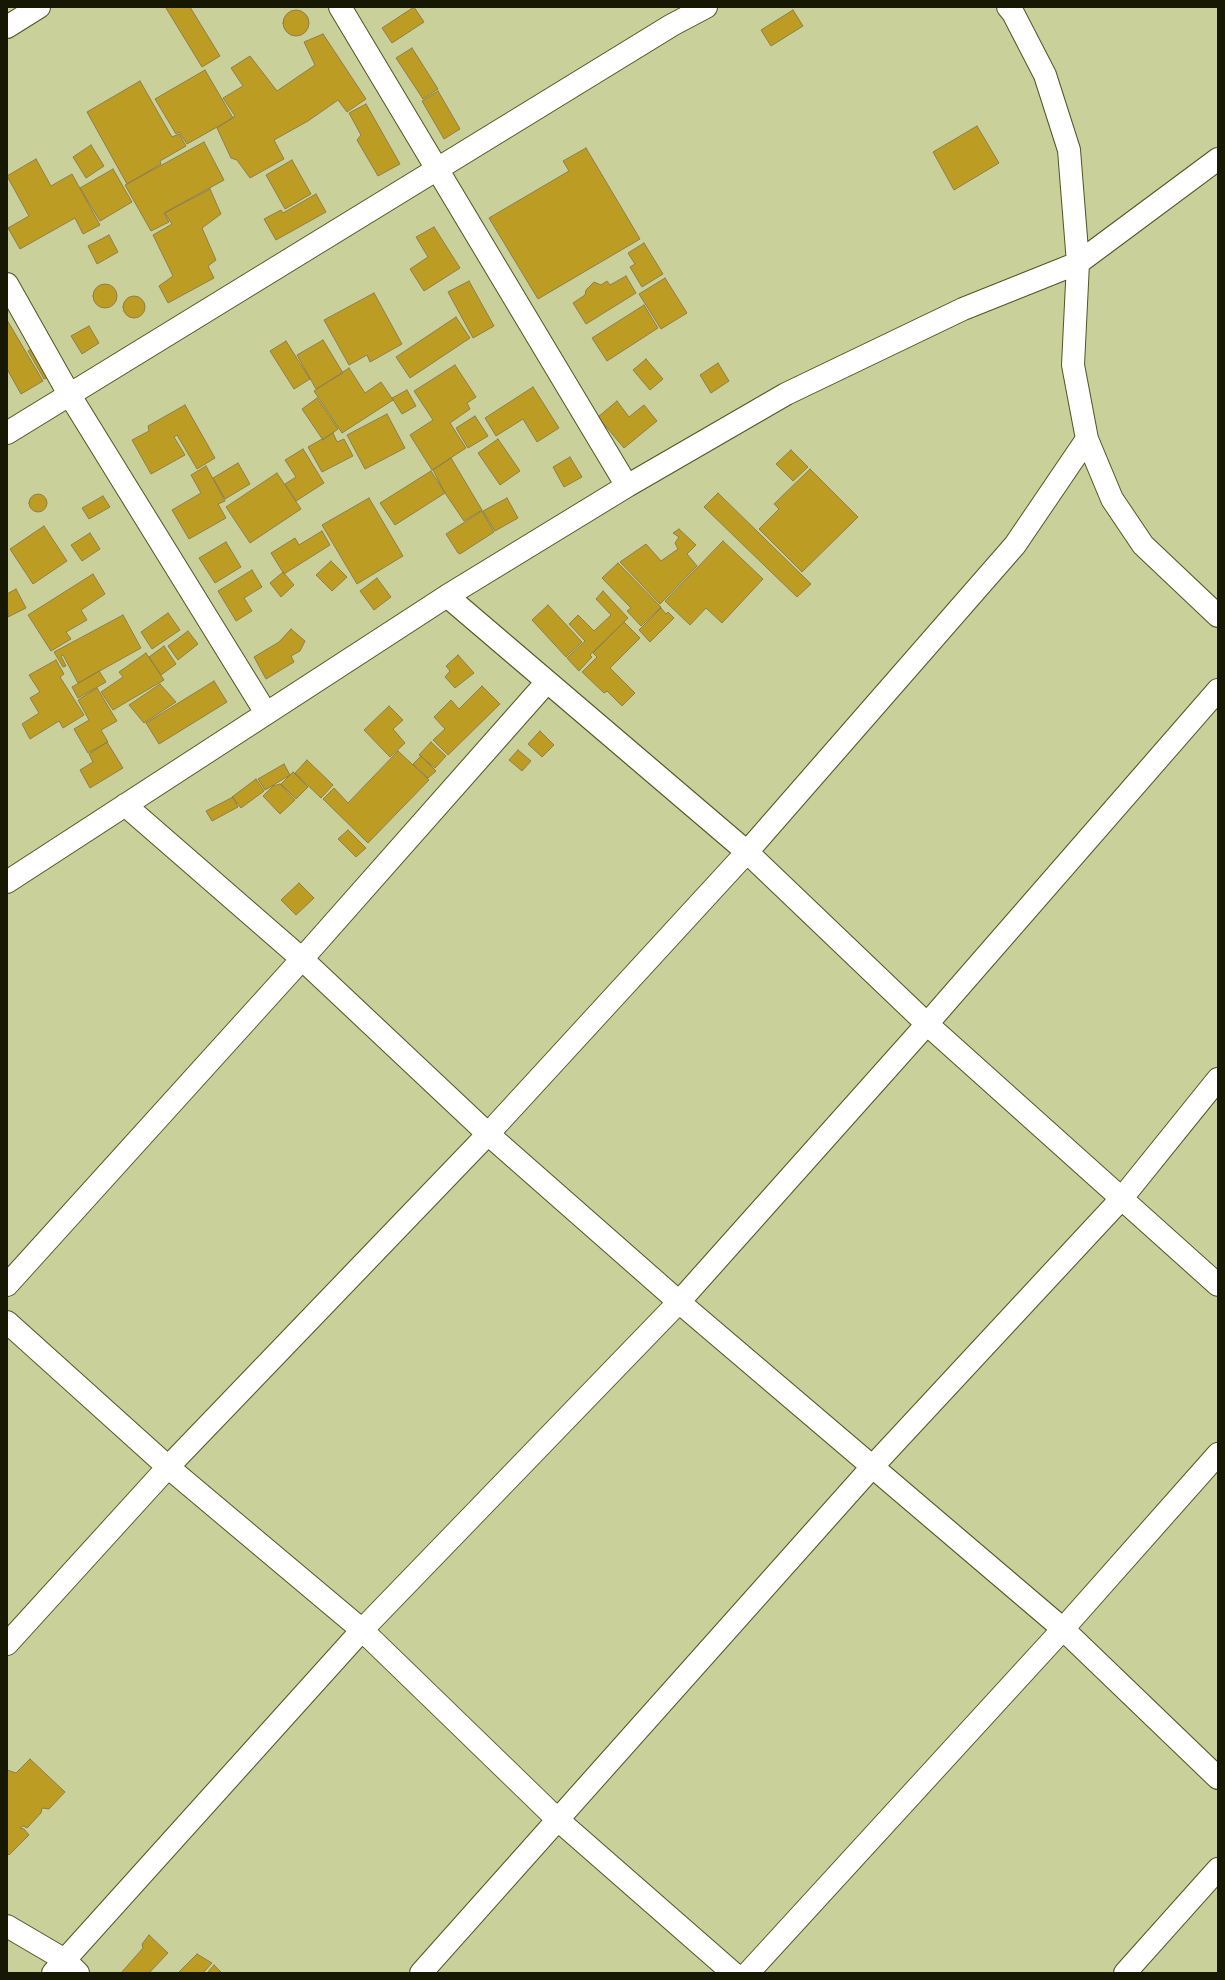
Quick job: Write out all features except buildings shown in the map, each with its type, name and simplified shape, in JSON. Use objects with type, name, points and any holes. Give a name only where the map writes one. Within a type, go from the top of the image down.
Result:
[{"type":"street","points":[[7,27],[39,7]]},
{"type":"street","points":[[340,7],[438,168],[627,486]]},
{"type":"street","points":[[7,433],[672,25],[706,7]]},
{"type":"street","points":[[1008,7],[1013,13],[1045,75],[1069,150],[1078,263],[1073,365],[1087,440],[1112,499],[1143,545],[1218,616]]},
{"type":"street","points":[[7,882],[447,596],[627,486],[786,394],[963,309],[1078,263],[1218,159]]},
{"type":"street","points":[[7,284],[69,394],[266,713]]},
{"type":"street","points":[[7,1644],[168,1467],[488,1134],[747,852],[1016,545],[1087,440]]},
{"type":"street","points":[[447,596],[546,683],[747,852],[926,1024],[1218,1285]]},
{"type":"street","points":[[7,1286],[302,959],[546,683]]},
{"type":"street","points":[[7,1926],[65,1969],[362,1630],[679,1302],[926,1024],[1218,690]]},
{"type":"street","points":[[126,805],[302,959],[488,1134],[679,1302],[1063,1629],[1218,1778]]},
{"type":"street","points":[[422,1973],[557,1819],[872,1467],[1122,1198],[1218,1079]]},
{"type":"street","points":[[7,1322],[168,1467],[362,1630],[557,1819],[733,1973]]},
{"type":"street","points":[[748,1973],[1063,1629],[1218,1454]]},
{"type":"street","points":[[1125,1973],[1218,1869]]}]
